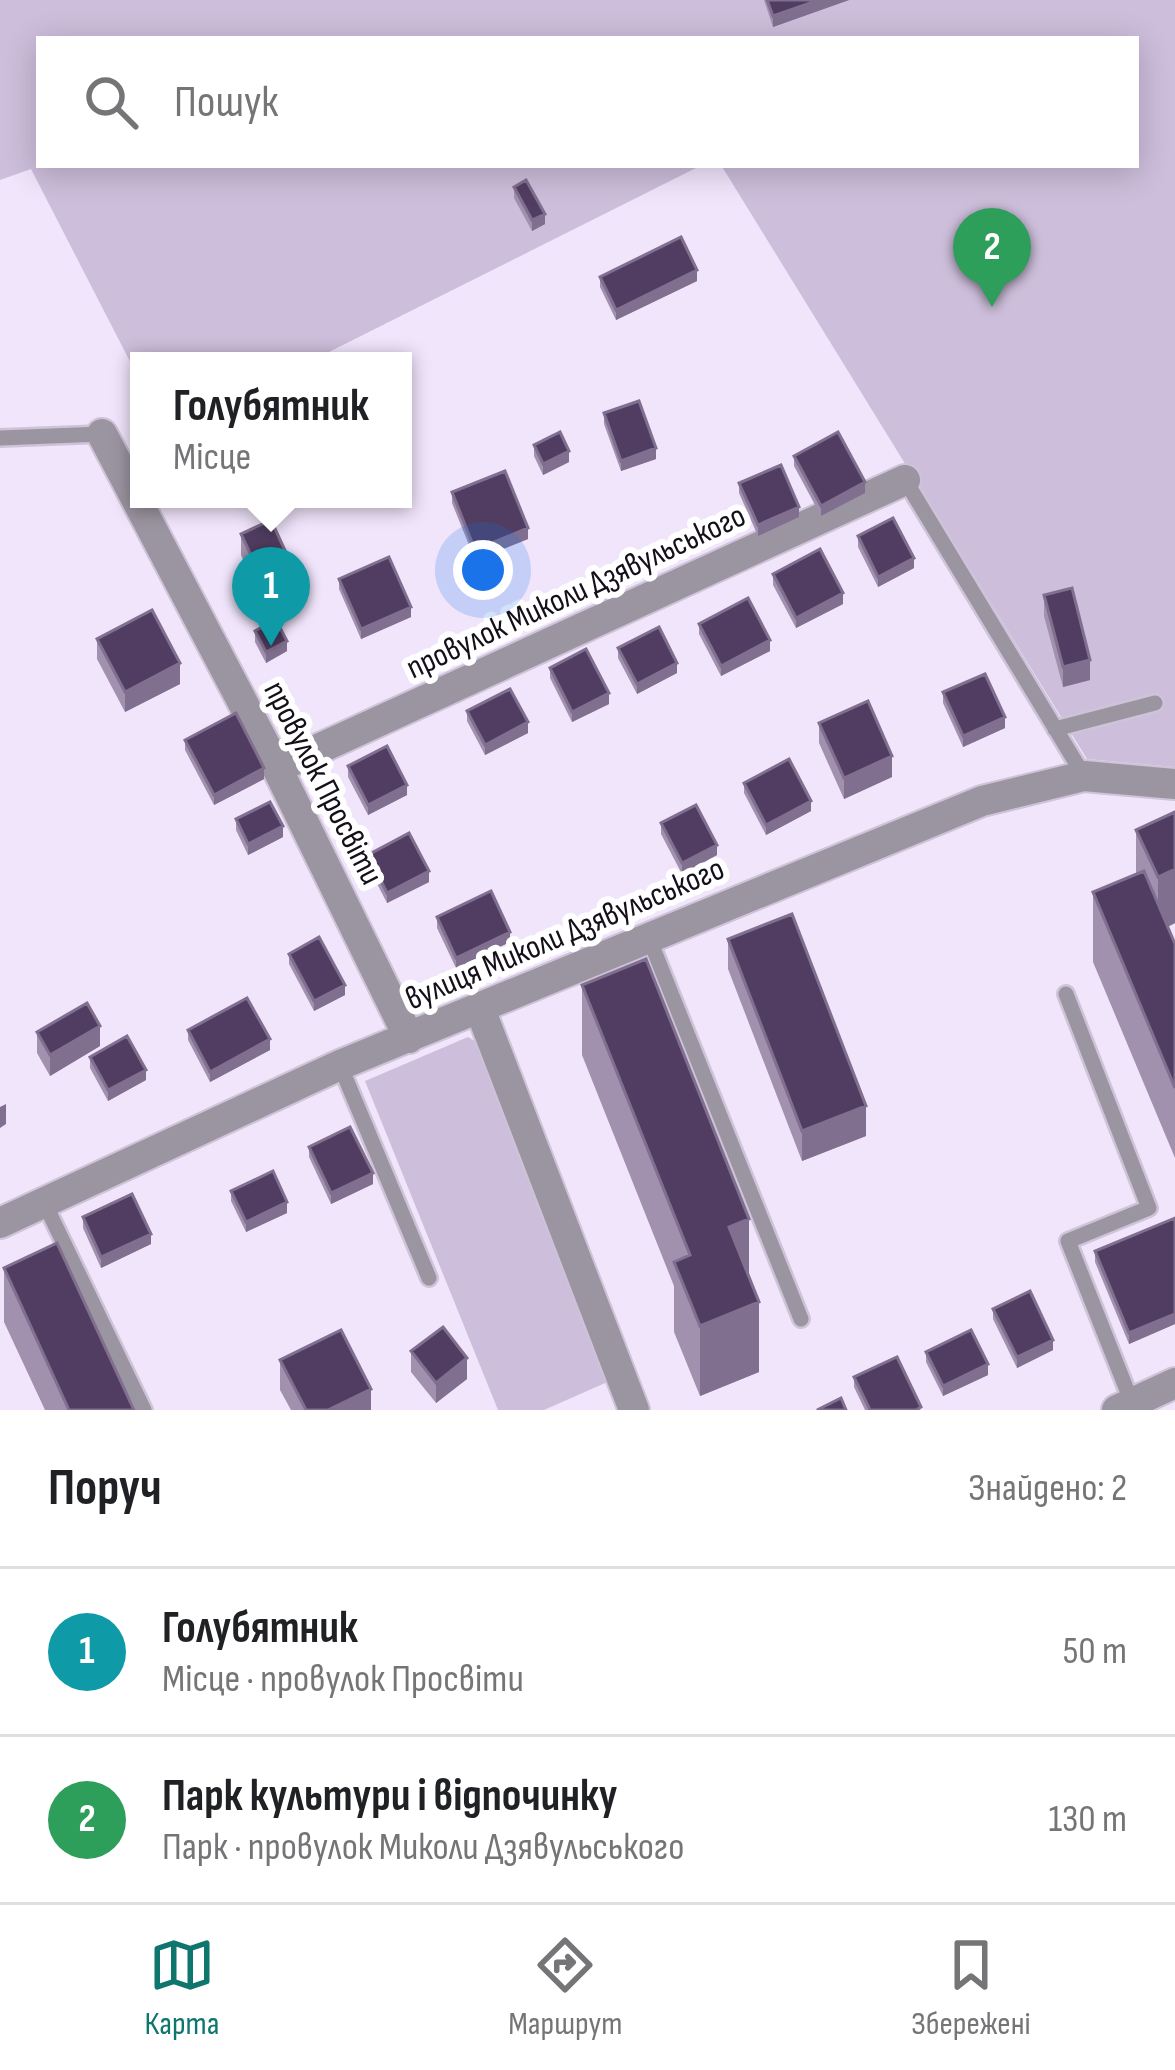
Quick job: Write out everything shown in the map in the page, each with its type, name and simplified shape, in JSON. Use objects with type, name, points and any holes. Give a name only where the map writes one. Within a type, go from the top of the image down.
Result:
[{"type":"street","name":"провулок Просвіти","points":[[102,434],[130,487]]},
{"type":"street","name":"провулок Миколи Дзявульського","points":[[277,768],[905,480]]},
{"type":"street","name":"провулок Просвіти","points":[[141,508],[277,768],[409,1038]]},
{"type":"street","name":"вулиця Миколи Дзявульського","points":[[0,1222],[340,1066],[982,801],[1084,776],[1175,784]]},
{"type":"street","points":[[480,1009],[634,1410]]},
{"type":"street","points":[[1124,1406],[1175,1383]]},
{"type":"lane","points":[[0,438],[102,434]]},
{"type":"lane","points":[[905,480],[1084,776]]},
{"type":"lane","points":[[1055,729],[1155,704]]},
{"type":"lane","points":[[649,938],[802,1319]]},
{"type":"lane","points":[[1066,994],[1150,1208],[1068,1241],[1124,1406]]},
{"type":"lane","points":[[340,1066],[429,1277]]},
{"type":"lane","points":[[44,1202],[144,1410]]},
{"type":"shaded area","points":[[0,0],[1175,0],[1175,767],[1087,759],[723,168],[1139,168],[1139,36],[36,36],[36,168],[696,168],[329,352],[130,352],[130,362],[31,169],[0,180]]},
{"type":"shaded area","points":[[468,1037],[487,1048],[612,1380],[544,1410],[498,1410],[365,1081]]},
{"type":"building","points":[[767,0],[819,0],[773,16]]},
{"type":"building","points":[[526,180],[545,214],[532,220],[514,187]]},
{"type":"building","points":[[681,237],[697,270],[616,310],[600,277]]},
{"type":"building","points":[[639,401],[656,448],[621,461],[604,413]]},
{"type":"building","points":[[560,432],[569,451],[543,464],[534,445]]},
{"type":"building","points":[[838,432],[865,482],[821,506],[794,456]]},
{"type":"building","points":[[781,465],[799,507],[758,525],[739,483]]},
{"type":"building","points":[[505,471],[528,528],[475,550],[452,492]]},
{"type":"building","points":[[893,518],[914,558],[878,577],[858,536]]},
{"type":"building","points":[[271,520],[300,583],[270,596],[241,534]]},
{"type":"building","points":[[820,549],[843,593],[796,618],[773,574]]},
{"type":"building","points":[[389,557],[411,607],[361,629],[339,579]]},
{"type":"building","points":[[1072,588],[1090,660],[1063,667],[1044,595]]},
{"type":"building","points":[[748,598],[770,640],[721,666],[699,624]]},
{"type":"building","points":[[152,610],[180,663],[125,692],[97,639]]},
{"type":"building","points":[[276,620],[287,641],[266,652],[255,631]]},
{"type":"building","points":[[659,627],[677,663],[637,684],[618,648]]},
{"type":"building","points":[[586,649],[609,693],[572,712],[550,668]]},
{"type":"building","points":[[985,674],[1005,717],[963,736],[943,692]]},
{"type":"building","points":[[510,689],[528,722],[485,745],[467,711]]},
{"type":"building","points":[[868,701],[892,756],[844,778],[819,723]]},
{"type":"building","points":[[236,713],[264,768],[214,795],[185,740]]},
{"type":"building","points":[[387,746],[407,785],[368,805],[348,766]]},
{"type":"building","points":[[789,759],[811,801],[766,825],[744,783]]},
{"type":"building","points":[[270,802],[283,826],[248,844],[236,819]]},
{"type":"building","points":[[696,805],[717,845],[682,863],[661,823]]},
{"type":"building","points":[[1175,812],[1175,869],[1158,877],[1136,830]]},
{"type":"building","points":[[409,833],[429,871],[387,893],[368,855]]},
{"type":"building","points":[[1144,871],[1175,944],[1175,1088],[1093,892]]},
{"type":"building","points":[[491,891],[510,932],[456,958],[437,917]]},
{"type":"building","points":[[792,914],[866,1106],[802,1131],[728,939]]},
{"type":"building","points":[[319,937],[345,985],[314,1001],[289,954]]},
{"type":"building","points":[[646,959],[749,1219],[729,1227],[759,1302],[700,1326],[674,1262],[690,1255],[582,985]]},
{"type":"building","points":[[247,998],[270,1039],[210,1072],[188,1030]]},
{"type":"building","points":[[87,1003],[100,1026],[50,1055],[37,1032]]},
{"type":"building","points":[[127,1036],[146,1070],[108,1090],[90,1057]]},
{"type":"building","points":[[350,1127],[373,1173],[331,1193],[309,1147]]},
{"type":"building","points":[[273,1171],[287,1202],[246,1222],[231,1191]]},
{"type":"building","points":[[132,1194],[151,1234],[101,1257],[83,1217]]},
{"type":"building","points":[[1175,1218],[1175,1314],[1129,1333],[1095,1251]]},
{"type":"building","points":[[57,1243],[134,1410],[69,1410],[4,1268]]},
{"type":"building","points":[[1030,1291],[1053,1340],[1017,1357],[993,1309]]},
{"type":"building","points":[[443,1327],[467,1358],[436,1383],[411,1351]]},
{"type":"building","points":[[341,1330],[371,1389],[328,1410],[306,1410],[280,1360]]},
{"type":"building","points":[[971,1330],[988,1364],[943,1386],[926,1352]]},
{"type":"building","points":[[897,1357],[921,1407],[870,1410],[854,1377]]},
{"type":"building","points":[[841,1398],[846,1410],[817,1410]]},
{"type":"place","name":"Парк культури і відпочинку","points":[[992,307]]},
{"type":"place","name":"Голубятник","points":[[271,646]]}]
